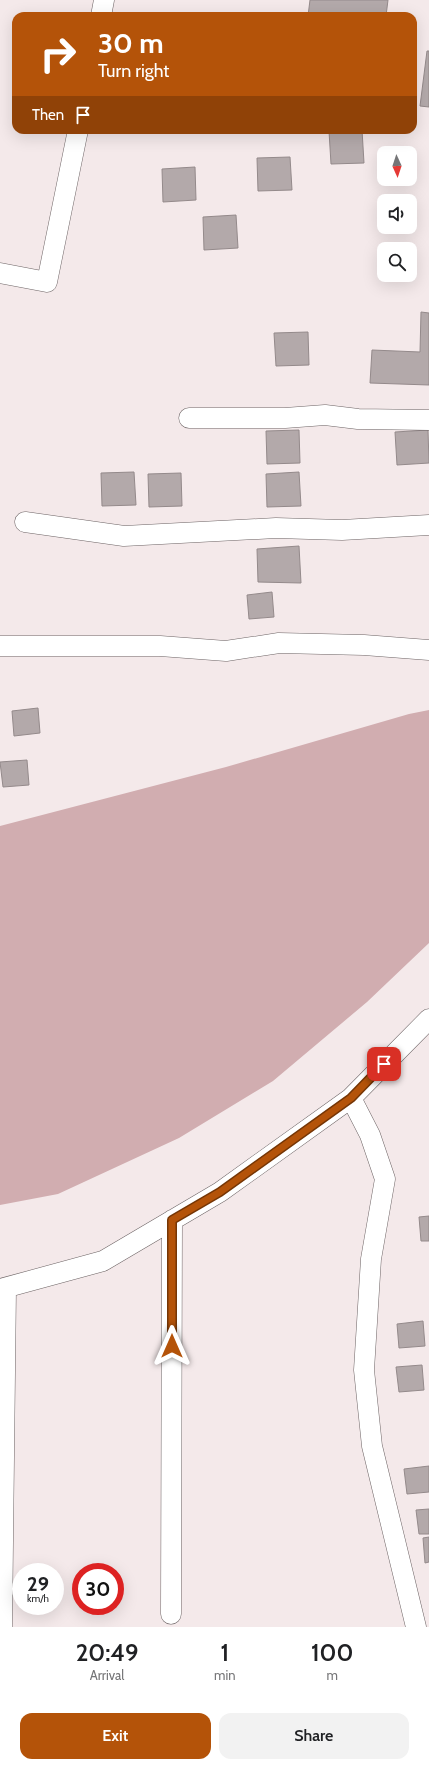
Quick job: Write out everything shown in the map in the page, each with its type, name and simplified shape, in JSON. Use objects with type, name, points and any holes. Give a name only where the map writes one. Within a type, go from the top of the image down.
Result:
[{"type":"street","points":[[102,12],[104,0]]},
{"type":"street","points":[[0,273],[47,282],[77,134]]},
{"type":"street","points":[[189,418],[285,418],[325,415],[358,419],[429,420]]},
{"type":"street","points":[[25,522],[124,536],[276,528],[342,530],[429,525]]},
{"type":"street","points":[[1,646],[160,646],[226,651],[279,643],[364,645],[429,650]]},
{"type":"street","points":[[2,1627],[3,1289],[103,1261],[220,1192],[351,1098],[429,1019]]},
{"type":"street","points":[[351,1098],[370,1135],[385,1179],[371,1259],[364,1370],[372,1446],[416,1627]]},
{"type":"street","points":[[171,1614],[172,1220]]},
{"type":"shaded area","points":[[429,710],[429,943],[367,1002],[273,1081],[179,1138],[58,1194],[0,1205],[0,826],[226,767],[409,714]]},
{"type":"building","points":[[310,0],[388,0],[386,12],[308,12]]},
{"type":"building","points":[[427,51],[429,51],[429,107],[420,106]]},
{"type":"building","points":[[329,134],[362,134],[364,163],[331,164]]},
{"type":"building","points":[[290,157],[292,190],[258,191],[257,158]]},
{"type":"building","points":[[195,167],[196,200],[163,202],[162,169]]},
{"type":"building","points":[[236,215],[238,248],[204,250],[203,217]]},
{"type":"building","points":[[421,312],[429,313],[429,385],[370,383],[372,350],[420,352]]},
{"type":"building","points":[[308,332],[309,365],[276,366],[274,333]]},
{"type":"building","points":[[299,430],[300,463],[267,464],[266,431]]},
{"type":"building","points":[[428,430],[429,463],[397,465],[395,432]]},
{"type":"building","points":[[134,472],[136,505],[102,506],[101,473]]},
{"type":"building","points":[[299,472],[301,506],[267,507],[266,474]]},
{"type":"building","points":[[181,473],[182,506],[149,507],[148,474]]},
{"type":"building","points":[[299,546],[301,583],[258,582],[257,549]]},
{"type":"building","points":[[272,592],[274,617],[249,619],[247,595]]},
{"type":"building","points":[[38,708],[40,733],[14,736],[12,711]]},
{"type":"building","points":[[27,760],[29,785],[3,787],[0,762]]},
{"type":"building","points":[[429,1216],[429,1241],[421,1241],[419,1217]]},
{"type":"building","points":[[423,1321],[425,1346],[399,1348],[397,1324]]},
{"type":"building","points":[[422,1365],[424,1390],[399,1392],[396,1367]]},
{"type":"building","points":[[429,1466],[429,1492],[407,1494],[404,1469]]},
{"type":"building","points":[[429,1509],[429,1534],[419,1534],[416,1510]]},
{"type":"building","points":[[429,1537],[429,1562],[425,1563],[423,1538]]},
{"type":"route","points":[[172,1346],[172,1220],[220,1192],[351,1098],[384,1064]]}]
